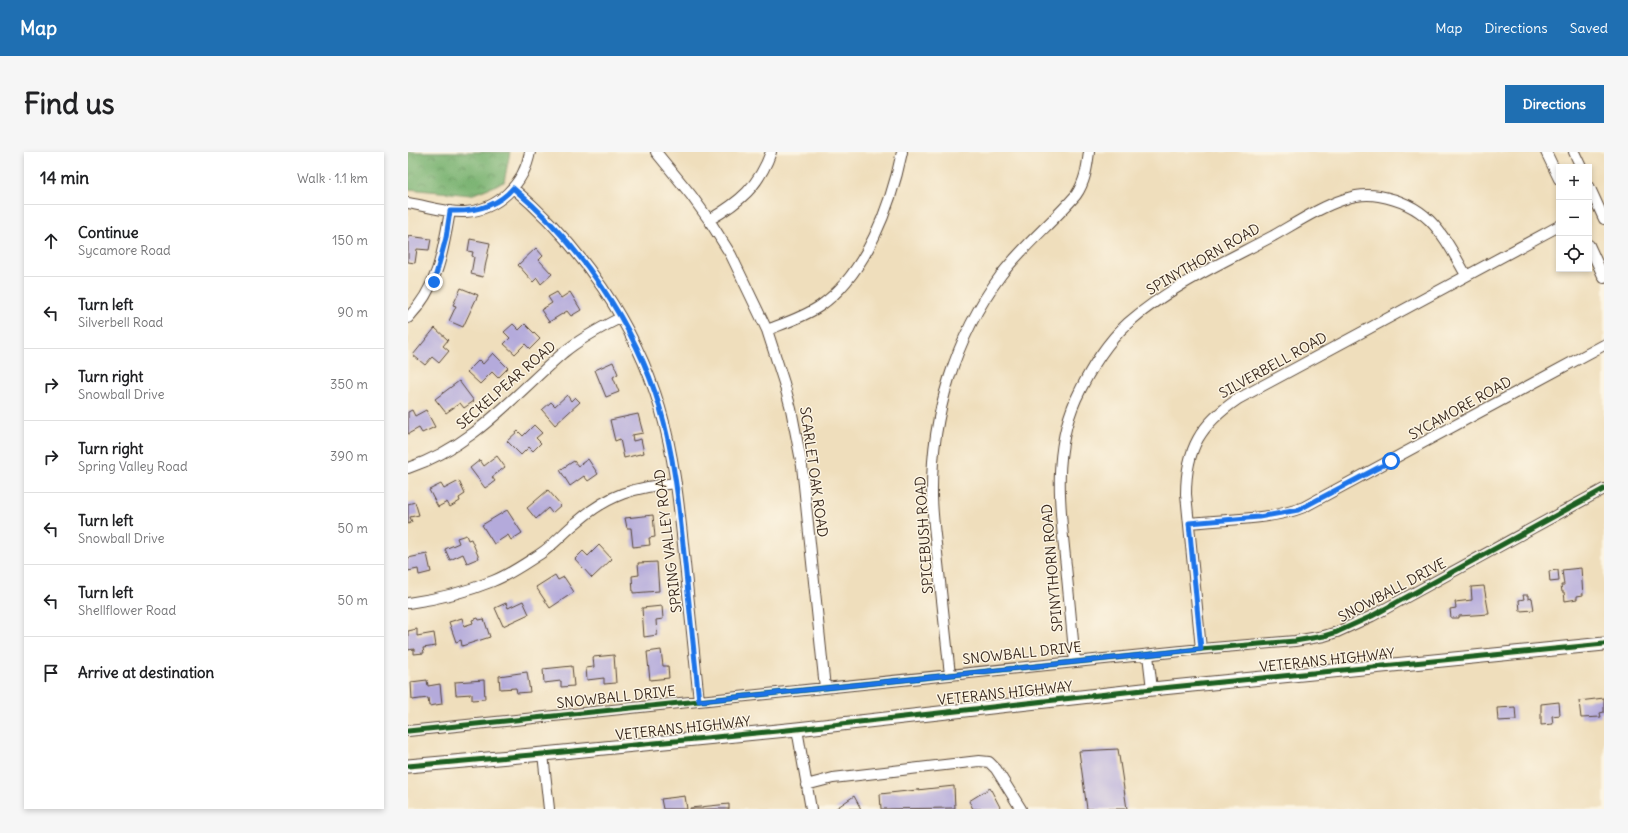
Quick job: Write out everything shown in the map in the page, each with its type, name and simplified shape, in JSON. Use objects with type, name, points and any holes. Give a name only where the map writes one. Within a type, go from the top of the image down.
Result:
[{"type":"main road","name":"VETERANS HIGHWAY","points":[[408,766],[543,754],[1152,689],[1604,644]]},
{"type":"street","points":[[408,203],[450,211],[465,212],[481,209],[498,202],[513,188],[528,162],[530,152]]},
{"type":"street","name":"SCARLET OAK ROAD","points":[[656,152],[691,195],[731,255],[767,330],[784,383],[791,409],[802,466],[825,688]]},
{"type":"street","points":[[709,220],[738,202],[754,185],[762,173],[771,152]]},
{"type":"street","points":[[767,330],[808,314],[821,306],[846,281],[867,248],[882,218],[890,199],[902,152]]},
{"type":"street","name":"SPICEBUSH ROAD","points":[[950,675],[932,494],[935,443],[945,393],[952,369],[981,306],[1013,261],[1076,195],[1082,186],[1089,152]]},
{"type":"street","points":[[1546,152],[1556,174]]},
{"type":"street","points":[[1574,152],[1580,164]]},
{"type":"street","name":"SPRING VALLEY ROAD","points":[[513,188],[527,200],[584,262],[608,296],[635,344],[660,408],[676,483],[699,701]]},
{"type":"street","points":[[1592,193],[1604,219]]},
{"type":"street","name":"SPINYTHORN ROAD","points":[[1075,662],[1060,510],[1059,478],[1061,456],[1070,416],[1079,394],[1101,355],[1127,324],[1144,310],[1176,289],[1330,205],[1354,196],[1369,195],[1402,202],[1428,217],[1437,227],[1466,275]]},
{"type":"street","points":[[408,318],[416,309],[434,282],[446,238],[450,211]]},
{"type":"street","name":"SILVERBELL ROAD","points":[[1201,649],[1186,494],[1187,466],[1199,436],[1206,426],[1218,414],[1238,399],[1556,228]]},
{"type":"street","points":[[1592,252],[1604,278]]},
{"type":"street","name":"SECKELPEAR ROAD","points":[[408,468],[440,455],[473,434],[494,418],[564,353],[590,334],[620,318]]},
{"type":"street","name":"SYCAMORE ROAD","points":[[1189,523],[1259,517],[1285,513],[1304,507],[1604,345]]},
{"type":"street","points":[[408,603],[453,595],[494,581],[544,551],[576,522],[608,500],[637,488],[676,483]]},
{"type":"street","name":"SNOWBALL DRIVE","points":[[408,731],[1201,649],[1295,641],[1324,636],[1337,632],[1372,616],[1604,489]]},
{"type":"street","points":[[1148,655],[1152,689]]},
{"type":"street","points":[[797,728],[811,809]]},
{"type":"street","points":[[543,754],[549,809]]},
{"type":"street","points":[[806,785],[833,778],[979,761],[989,762],[996,769],[1021,809]]},
{"type":"green space","points":[[408,152],[510,152],[504,182],[471,195],[408,189]]},
{"type":"building","points":[[408,236],[431,239],[429,250],[417,249],[415,263],[408,262]]},
{"type":"building","points":[[470,239],[490,243],[483,277],[471,274],[474,257],[472,256],[473,252],[468,251]]},
{"type":"building","points":[[536,248],[543,256],[539,260],[552,274],[541,284],[537,278],[533,282],[518,265]]},
{"type":"building","points":[[461,288],[478,295],[463,327],[449,321],[456,306],[453,305]]},
{"type":"building","points":[[557,292],[561,298],[570,292],[581,310],[571,316],[567,311],[549,322],[541,310],[552,303],[548,297]]},
{"type":"building","points":[[513,324],[519,330],[525,324],[540,339],[530,349],[525,344],[515,354],[504,344],[510,338],[504,332]]},
{"type":"building","points":[[435,328],[448,340],[443,346],[449,351],[439,363],[432,357],[425,365],[413,355]]},
{"type":"building","points":[[493,353],[508,368],[498,378],[492,372],[480,384],[467,372],[479,360],[483,364]]},
{"type":"building","points":[[613,362],[618,374],[613,377],[619,392],[606,397],[595,370]]},
{"type":"building","points":[[459,381],[474,401],[464,408],[460,403],[446,413],[435,399]]},
{"type":"building","points":[[567,395],[571,401],[575,397],[580,402],[555,425],[542,410],[551,402],[555,406]]},
{"type":"building","points":[[412,410],[415,416],[426,410],[435,427],[422,433],[419,428],[408,434],[408,412]]},
{"type":"building","points":[[638,414],[643,433],[632,435],[633,441],[641,439],[644,453],[624,458],[620,439],[615,441],[610,420]]},
{"type":"building","points":[[534,425],[542,433],[536,438],[541,443],[533,451],[529,447],[521,455],[507,441],[518,431],[523,436]]},
{"type":"building","points":[[497,456],[505,467],[492,477],[495,481],[485,488],[470,468],[480,460],[484,466]]},
{"type":"building","points":[[588,459],[598,474],[588,481],[584,476],[570,486],[560,470],[574,461],[578,466]]},
{"type":"building","points":[[459,481],[465,494],[459,498],[460,501],[450,507],[447,502],[438,507],[429,490],[441,484],[444,489]]},
{"type":"building","points":[[548,490],[561,505],[552,513],[548,508],[536,519],[527,508]]},
{"type":"building","points":[[415,502],[419,515],[410,517],[412,522],[408,524],[408,504]]},
{"type":"building","points":[[507,510],[522,533],[511,540],[508,535],[494,544],[482,525]]},
{"type":"building","points":[[653,515],[655,537],[649,538],[650,545],[633,547],[631,528],[627,528],[625,518]]},
{"type":"building","points":[[466,535],[468,540],[471,539],[479,558],[467,563],[463,554],[450,560],[445,549],[459,543],[457,538]]},
{"type":"building","points":[[599,545],[612,559],[592,578],[575,559],[583,551],[588,556]]},
{"type":"building","points":[[427,554],[431,572],[419,575],[418,569],[408,571],[408,558]]},
{"type":"building","points":[[657,562],[659,591],[633,593],[632,576],[639,575],[638,563]]},
{"type":"building","points":[[1581,568],[1583,595],[1577,596],[1577,599],[1565,601],[1564,592],[1562,592],[1561,585],[1564,585],[1562,570]]},
{"type":"building","points":[[1558,570],[1559,581],[1550,582],[1549,571]]},
{"type":"building","points":[[555,575],[558,580],[564,577],[574,592],[550,608],[536,587]]},
{"type":"building","points":[[1484,586],[1489,614],[1451,618],[1450,609],[1456,608],[1455,602],[1472,600],[1471,587]]},
{"type":"building","points":[[1523,595],[1528,595],[1528,599],[1532,598],[1534,610],[1520,611],[1519,600],[1524,599]]},
{"type":"building","points":[[523,601],[529,614],[503,626],[495,608],[506,603],[508,608]]},
{"type":"building","points":[[662,606],[663,619],[656,620],[657,635],[644,637],[642,608]]},
{"type":"building","points":[[462,618],[464,626],[473,623],[472,620],[478,618],[479,620],[484,619],[490,637],[462,646],[461,640],[456,642],[449,622]]},
{"type":"building","points":[[417,629],[417,636],[434,633],[436,646],[423,648],[424,653],[414,654],[414,649],[408,650],[408,631]]},
{"type":"building","points":[[661,650],[663,666],[668,666],[669,678],[650,680],[647,652]]},
{"type":"building","points":[[614,655],[616,683],[604,684],[604,678],[587,680],[586,668],[594,667],[593,657]]},
{"type":"building","points":[[572,666],[574,686],[561,687],[561,681],[544,683],[543,669]]},
{"type":"building","points":[[527,672],[530,692],[517,693],[516,688],[500,689],[499,676]]},
{"type":"building","points":[[427,680],[428,686],[440,684],[442,704],[429,706],[428,698],[412,700],[411,682]]},
{"type":"building","points":[[484,680],[485,699],[472,700],[472,694],[456,695],[455,682]]},
{"type":"building","points":[[1604,698],[1604,712],[1600,713],[1601,717],[1581,718],[1579,701]]},
{"type":"building","points":[[1559,702],[1560,715],[1552,716],[1553,724],[1541,725],[1541,704]]},
{"type":"building","points":[[1515,707],[1516,720],[1498,721],[1497,708]]},
{"type":"building","points":[[1118,749],[1127,809],[1087,809],[1079,751]]},
{"type":"building","points":[[954,786],[955,808],[881,809],[880,794]]},
{"type":"building","points":[[990,788],[1001,809],[973,809],[969,801]]},
{"type":"building","points":[[685,796],[687,809],[663,809],[661,799]]},
{"type":"building","points":[[854,796],[861,809],[835,809]]},
{"type":"building","points":[[729,804],[729,809],[690,809],[690,808]]},
{"type":"cycle path","points":[[408,731],[1201,649],[1295,641],[1324,636],[1337,632],[1372,616],[1604,489]]},
{"type":"cycle path","points":[[408,766],[797,729],[1152,689],[1604,644]]},
{"type":"route","points":[[434,282],[446,238],[450,211],[465,212],[481,209],[498,202],[513,188],[527,200],[570,244],[608,296],[635,344],[651,383],[660,408],[672,459],[678,500],[699,701],[1201,649],[1189,523],[1259,517],[1298,510],[1391,461]]}]
